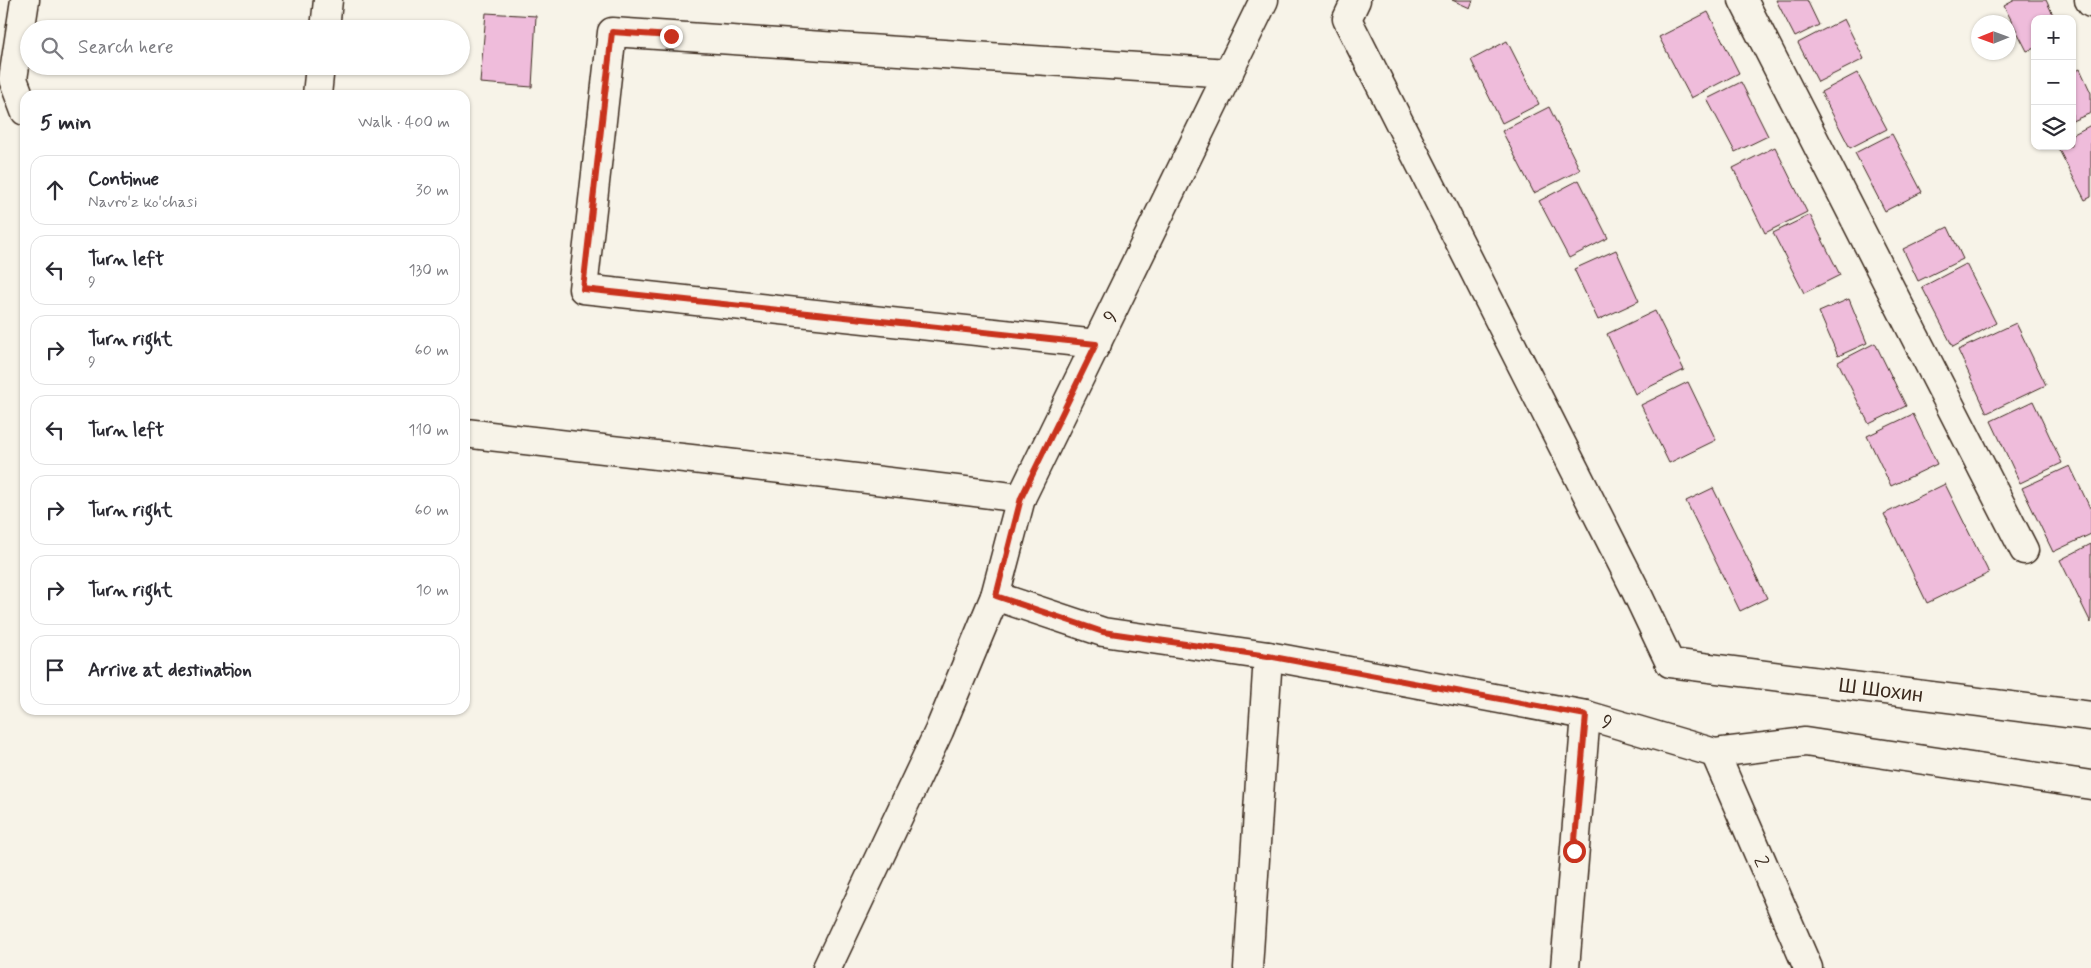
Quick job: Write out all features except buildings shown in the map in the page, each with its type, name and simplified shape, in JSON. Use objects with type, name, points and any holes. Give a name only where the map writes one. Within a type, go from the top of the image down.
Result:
[{"type":"street","points":[[22,20],[25,0]]},
{"type":"street","points":[[326,20],[328,0]]},
{"type":"street","name":"9","points":[[1264,0],[1021,498],[996,596],[1103,632],[1268,656],[1586,715],[1715,753]]},
{"type":"street","name":"Ш Шохин","points":[[1356,0],[1347,19],[1634,587],[1670,663],[2091,716]]},
{"type":"street","points":[[1743,0],[2024,550]]},
{"type":"street","points":[[1096,344],[583,289],[612,32],[1229,73]]},
{"type":"street","points":[[20,33],[13,79],[20,98]]},
{"type":"street","points":[[318,90],[319,75]]},
{"type":"street","points":[[470,434],[630,453],[851,476],[1021,498]]},
{"type":"street","points":[[827,968],[939,731],[996,596]]},
{"type":"street","points":[[1248,968],[1268,656]]},
{"type":"street","points":[[1565,968],[1586,715]]},
{"type":"street","points":[[1715,753],[1805,742],[2091,785]]},
{"type":"street","name":"2","points":[[1715,753],[1808,968]]},
{"type":"route","points":[[671,36],[612,32],[583,289],[1096,344],[1021,498],[996,596],[1103,632],[1268,656],[1586,715],[1574,851]]}]
